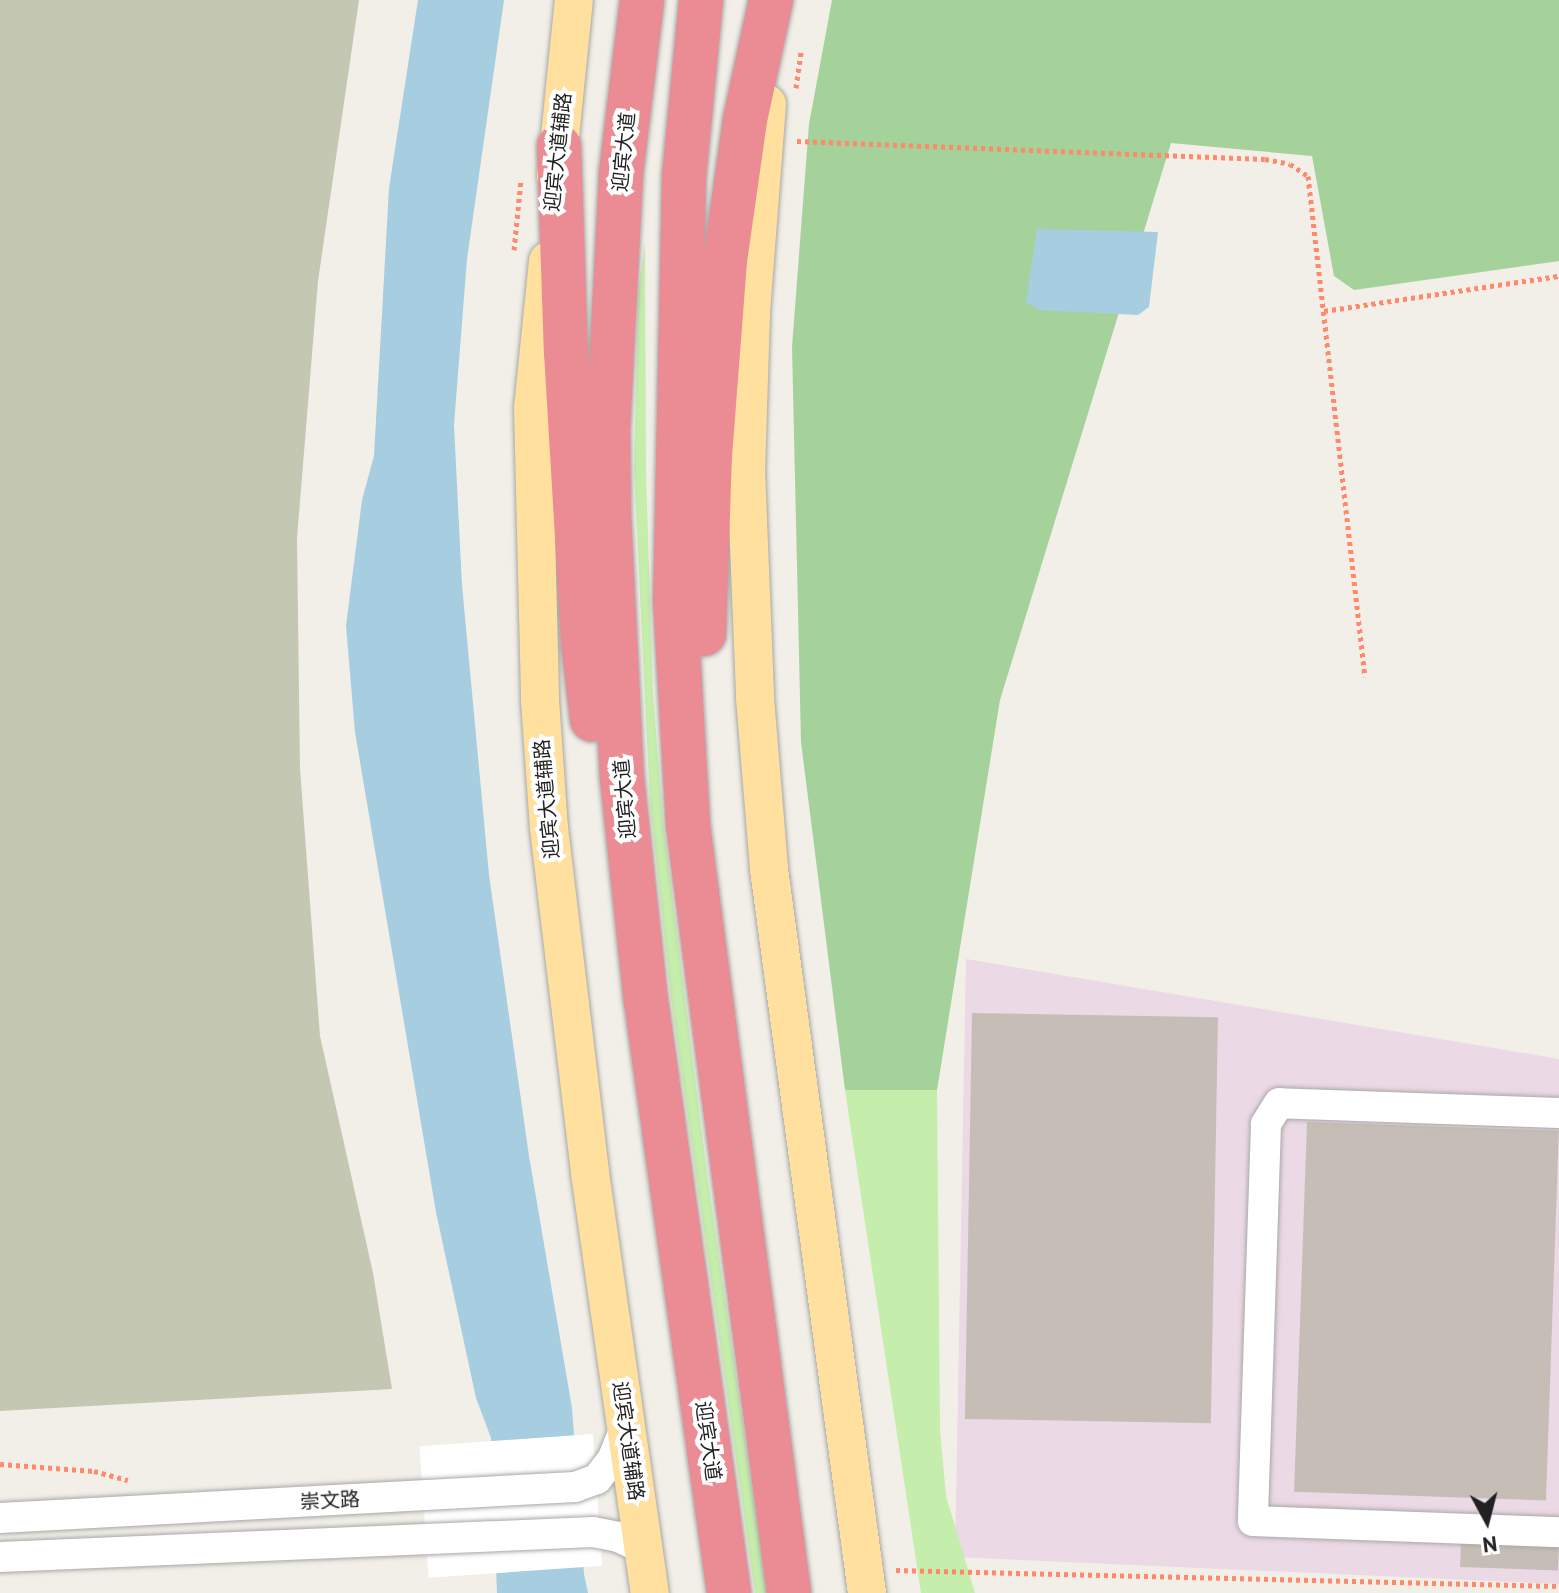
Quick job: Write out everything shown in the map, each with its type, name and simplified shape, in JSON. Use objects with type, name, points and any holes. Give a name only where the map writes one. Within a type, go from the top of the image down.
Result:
[{"type":"highway","name":"迎宾大道","points":[[642,0],[621,174],[610,394],[609,514],[622,778],[646,1001],[729,1593]]},
{"type":"highway","points":[[701,0],[684,177],[676,393],[675,599],[688,825],[789,1593]]},
{"type":"highway","points":[[718,1068],[719,873],[704,633],[710,456],[725,261],[745,120],[771,0]]},
{"type":"highway","points":[[559,146],[566,352],[583,642],[624,1034],[650,1218],[701,1390]]},
{"type":"main road","points":[[779,0],[763,139],[750,329],[746,470],[755,698],[769,869],[879,1582]]},
{"type":"main road","name":"迎宾大道辅路","points":[[572,4],[533,408],[540,700],[549,828],[570,1016],[650,1593]]},
{"type":"street","points":[[1559,1113],[1279,1103],[1266,1124],[1253,1521],[1559,1532]]},
{"type":"street","name":"崇文路","points":[[0,1518],[575,1487],[597,1479],[612,1460],[626,1425]]},
{"type":"street","name":"崇文路","points":[[0,1557],[593,1532],[618,1537],[644,1549]]},
{"type":"path","points":[[789,141],[1265,159],[1290,164],[1308,176],[1365,677]]},
{"type":"path","points":[[1324,311],[1559,276]]},
{"type":"path","points":[[0,1464],[144,1479]]},
{"type":"path","points":[[879,1582],[1559,1586]]},
{"type":"shaded area","points":[[0,0],[359,0],[318,281],[297,538],[300,769],[320,1036],[373,1273],[392,1389],[0,1411]]},
{"type":"shaded area","points":[[966,959],[1559,1059],[1559,1584],[955,1557]]},
{"type":"green space","points":[[832,0],[1559,0],[1559,261],[1354,290],[1334,276],[1312,156],[1171,143],[1000,700],[937,1090],[845,1090],[801,742],[792,347],[809,124]]},
{"type":"green space","points":[[645,243],[646,473],[653,694],[663,822],[707,1173],[767,1593],[755,1593],[671,998],[650,803],[634,469],[638,294]]},
{"type":"green space","points":[[845,1090],[937,1090],[940,1430],[946,1496],[975,1593],[921,1593]]},
{"type":"water","points":[[418,0],[504,0],[467,259],[454,425],[462,585],[489,875],[529,1156],[572,1408],[588,1593],[497,1593],[491,1438],[476,1398],[436,1212],[355,732],[346,626],[362,500],[374,456],[389,188]]},
{"type":"water","points":[[1037,229],[1158,232],[1149,307],[1138,315],[1039,310],[1026,302]]},
{"type":"pier","points":[[593,1434],[602,1566],[429,1578],[419,1446]]},
{"type":"building","points":[[972,1013],[1218,1017],[1211,1423],[965,1419]]},
{"type":"building","points":[[1307,1122],[1559,1131],[1546,1501],[1294,1492]]},
{"type":"building","points":[[1461,1540],[1559,1543],[1558,1570],[1460,1567]]}]
